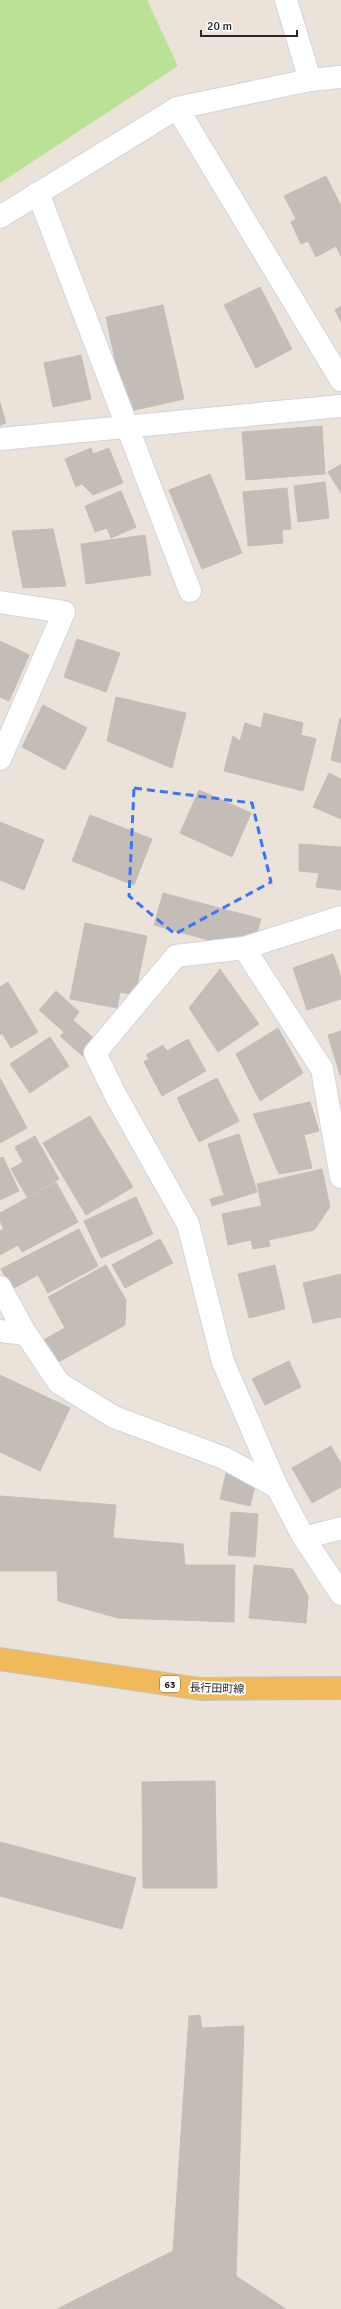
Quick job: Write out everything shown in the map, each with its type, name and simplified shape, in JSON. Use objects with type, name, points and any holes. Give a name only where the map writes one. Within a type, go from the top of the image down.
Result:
[{"type":"main road","name":"長行田町線","points":[[0,1659],[200,1689],[341,1688]]},
{"type":"street","points":[[286,0],[310,80]]},
{"type":"street","points":[[0,217],[128,140],[177,108],[310,80],[341,77]]},
{"type":"street","points":[[177,108],[341,380]]},
{"type":"street","points":[[38,193],[190,591]]},
{"type":"street","points":[[0,439],[128,428],[341,406]]},
{"type":"street","points":[[0,602],[64,612],[0,759]]},
{"type":"street","points":[[341,917],[244,948],[176,956],[95,1053],[116,1096],[188,1224],[223,1362],[277,1487],[304,1538],[341,1594]]},
{"type":"street","points":[[244,948],[322,1069],[341,1177]]},
{"type":"street","points":[[0,1287],[26,1334],[59,1383],[114,1417],[224,1458],[277,1487]]},
{"type":"street","points":[[0,1331],[26,1334]]},
{"type":"street","points":[[304,1538],[341,1528]]},
{"type":"highlighted area","points":[[134,788],[252,803],[271,882],[175,934],[129,896]]},
{"type":"green space","points":[[0,0],[147,0],[178,66],[0,183]]},
{"type":"building","points":[[326,176],[341,206],[341,256],[336,246],[316,257],[308,241],[301,244],[291,222],[296,219],[284,196]]},
{"type":"building","points":[[260,287],[292,349],[256,368],[224,305]]},
{"type":"building","points":[[163,305],[184,399],[126,412],[106,317]]},
{"type":"building","points":[[341,306],[341,322],[335,310]]},
{"type":"building","points":[[81,355],[91,399],[53,407],[44,363]]},
{"type":"building","points":[[0,402],[6,423],[0,425]]},
{"type":"building","points":[[322,426],[325,474],[246,480],[242,432]]},
{"type":"building","points":[[91,448],[93,454],[109,448],[123,483],[93,495],[82,484],[76,487],[65,459]]},
{"type":"building","points":[[341,464],[341,493],[328,472]]},
{"type":"building","points":[[210,474],[242,553],[202,569],[169,490]]},
{"type":"building","points":[[325,482],[329,518],[298,522],[294,486]]},
{"type":"building","points":[[287,488],[291,529],[282,530],[283,543],[248,546],[243,492]]},
{"type":"building","points":[[121,491],[136,527],[111,538],[107,528],[95,532],[85,506]]},
{"type":"building","points":[[53,529],[66,586],[23,588],[12,531]]},
{"type":"building","points":[[145,535],[151,575],[86,584],[81,544]]},
{"type":"building","points":[[77,639],[120,653],[106,692],[64,677]]},
{"type":"building","points":[[0,641],[29,655],[9,701],[0,697]]},
{"type":"building","points":[[116,697],[186,713],[172,768],[107,741]]},
{"type":"building","points":[[43,705],[87,728],[65,770],[22,747]]},
{"type":"building","points":[[264,713],[303,723],[301,735],[316,739],[303,791],[224,771],[233,736],[240,741],[245,723],[261,728]]},
{"type":"building","points":[[341,718],[341,763],[331,760]]},
{"type":"building","points":[[329,773],[341,779],[341,819],[313,807]]},
{"type":"building","points":[[199,790],[251,813],[232,857],[180,833]]},
{"type":"building","points":[[90,815],[152,839],[134,885],[72,861]]},
{"type":"building","points":[[0,822],[44,840],[24,890],[0,880]]},
{"type":"building","points":[[299,844],[341,847],[341,890],[316,887],[319,873],[299,871]]},
{"type":"building","points":[[163,893],[261,919],[256,936],[223,944],[154,925]]},
{"type":"building","points":[[85,923],[147,936],[135,995],[120,992],[117,1008],[70,999]]},
{"type":"building","points":[[333,954],[341,977],[341,999],[307,1010],[293,968]]},
{"type":"building","points":[[220,969],[259,1024],[218,1052],[189,1008]]},
{"type":"building","points":[[8,982],[38,1032],[11,1048],[2,1033],[0,1035],[0,987]]},
{"type":"building","points":[[56,991],[79,1012],[73,1020],[98,1042],[84,1057],[60,1036],[64,1032],[39,1010]]},
{"type":"building","points":[[278,1028],[303,1073],[260,1101],[236,1054]]},
{"type":"building","points":[[341,1031],[341,1075],[340,1075],[328,1035]]},
{"type":"building","points":[[50,1037],[69,1066],[30,1093],[10,1064]]},
{"type":"building","points":[[188,1039],[206,1071],[162,1096],[144,1062],[149,1059],[146,1055],[163,1045],[167,1051]]},
{"type":"building","points":[[0,1078],[27,1128],[0,1143]]},
{"type":"building","points":[[217,1078],[239,1121],[199,1142],[177,1098]]},
{"type":"building","points":[[310,1102],[319,1131],[304,1135],[312,1168],[279,1174],[253,1114]]},
{"type":"building","points":[[90,1116],[133,1187],[86,1215],[43,1143]]},
{"type":"building","points":[[239,1134],[257,1192],[212,1206],[210,1199],[224,1195],[208,1144]]},
{"type":"building","points":[[35,1136],[59,1179],[27,1197],[11,1169],[23,1162],[15,1147]]},
{"type":"building","points":[[3,1157],[19,1191],[0,1200],[0,1158]]},
{"type":"building","points":[[322,1169],[330,1207],[314,1230],[269,1240],[257,1184]]},
{"type":"building","points":[[56,1182],[78,1222],[22,1252],[18,1245],[0,1255],[0,1231],[4,1229],[0,1221],[0,1213]]},
{"type":"building","points":[[136,1197],[153,1234],[101,1258],[84,1221]]},
{"type":"building","points":[[261,1206],[270,1246],[253,1249],[251,1240],[228,1245],[222,1214]]},
{"type":"building","points":[[79,1229],[98,1266],[48,1293],[38,1275],[12,1289],[1,1269]]},
{"type":"building","points":[[160,1239],[173,1263],[125,1288],[112,1265]]},
{"type":"building","points":[[106,1265],[126,1300],[125,1325],[53,1365],[40,1342],[65,1328],[48,1297]]},
{"type":"building","points":[[275,1265],[285,1309],[249,1318],[238,1274]]},
{"type":"building","points":[[341,1274],[341,1317],[313,1323],[303,1283]]},
{"type":"building","points":[[289,1361],[301,1387],[265,1405],[252,1379]]},
{"type":"building","points":[[0,1375],[70,1408],[40,1471],[0,1452]]},
{"type":"building","points":[[331,1446],[341,1464],[341,1487],[312,1503],[292,1468]]},
{"type":"building","points":[[228,1465],[255,1486],[250,1506],[220,1499]]},
{"type":"building","points":[[0,1496],[116,1505],[113,1538],[183,1544],[185,1565],[235,1565],[234,1622],[118,1618],[58,1601],[57,1571],[0,1571]]},
{"type":"building","points":[[231,1512],[258,1514],[255,1557],[228,1555]]},
{"type":"building","points":[[254,1565],[293,1569],[308,1596],[306,1623],[249,1618]]},
{"type":"building","points":[[215,1781],[217,1888],[143,1888],[142,1782]]},
{"type":"building","points":[[0,1842],[136,1878],[122,1929],[0,1896]]},
{"type":"building","points":[[200,2015],[202,2028],[244,2026],[236,2276],[286,2309],[57,2309],[173,2251],[189,2016]]}]
